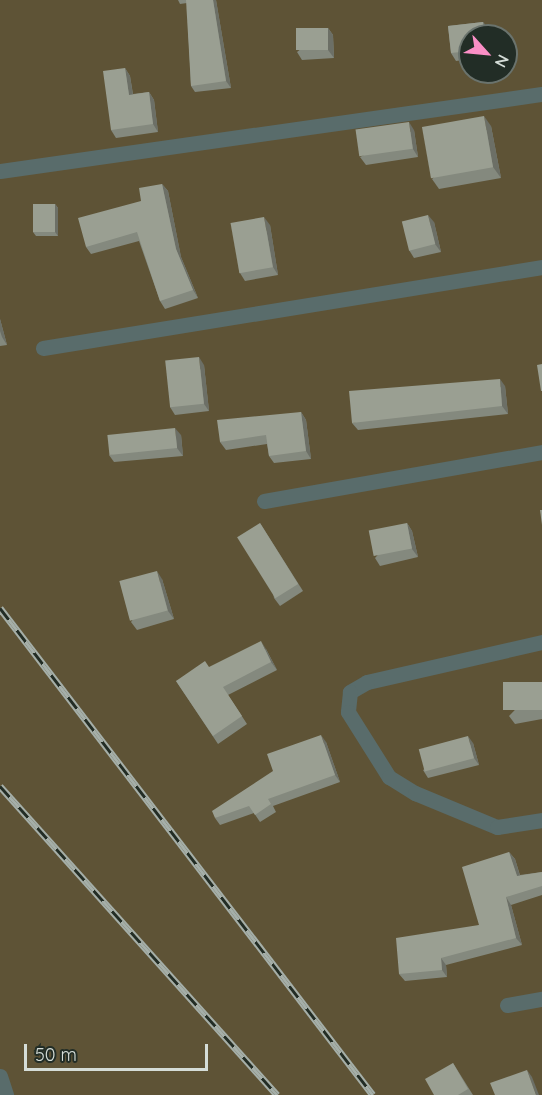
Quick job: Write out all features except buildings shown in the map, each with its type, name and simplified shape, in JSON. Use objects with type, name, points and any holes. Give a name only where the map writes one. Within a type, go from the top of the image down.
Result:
[{"type":"street","points":[[0,171],[542,94]]},
{"type":"street","points":[[43,348],[542,267]]},
{"type":"street","points":[[264,501],[542,452]]},
{"type":"street","points":[[542,642],[367,682],[350,692],[348,712],[389,777],[415,793],[497,827],[542,820]]},
{"type":"street","points":[[507,1005],[542,999]]},
{"type":"street","points":[[0,1076],[6,1095]]},
{"type":"shaded area","points":[[0,0],[542,0],[542,1095],[0,1095]]},
{"type":"railway","points":[[0,608],[373,1095]]},
{"type":"railway","points":[[0,786],[277,1095]]}]
